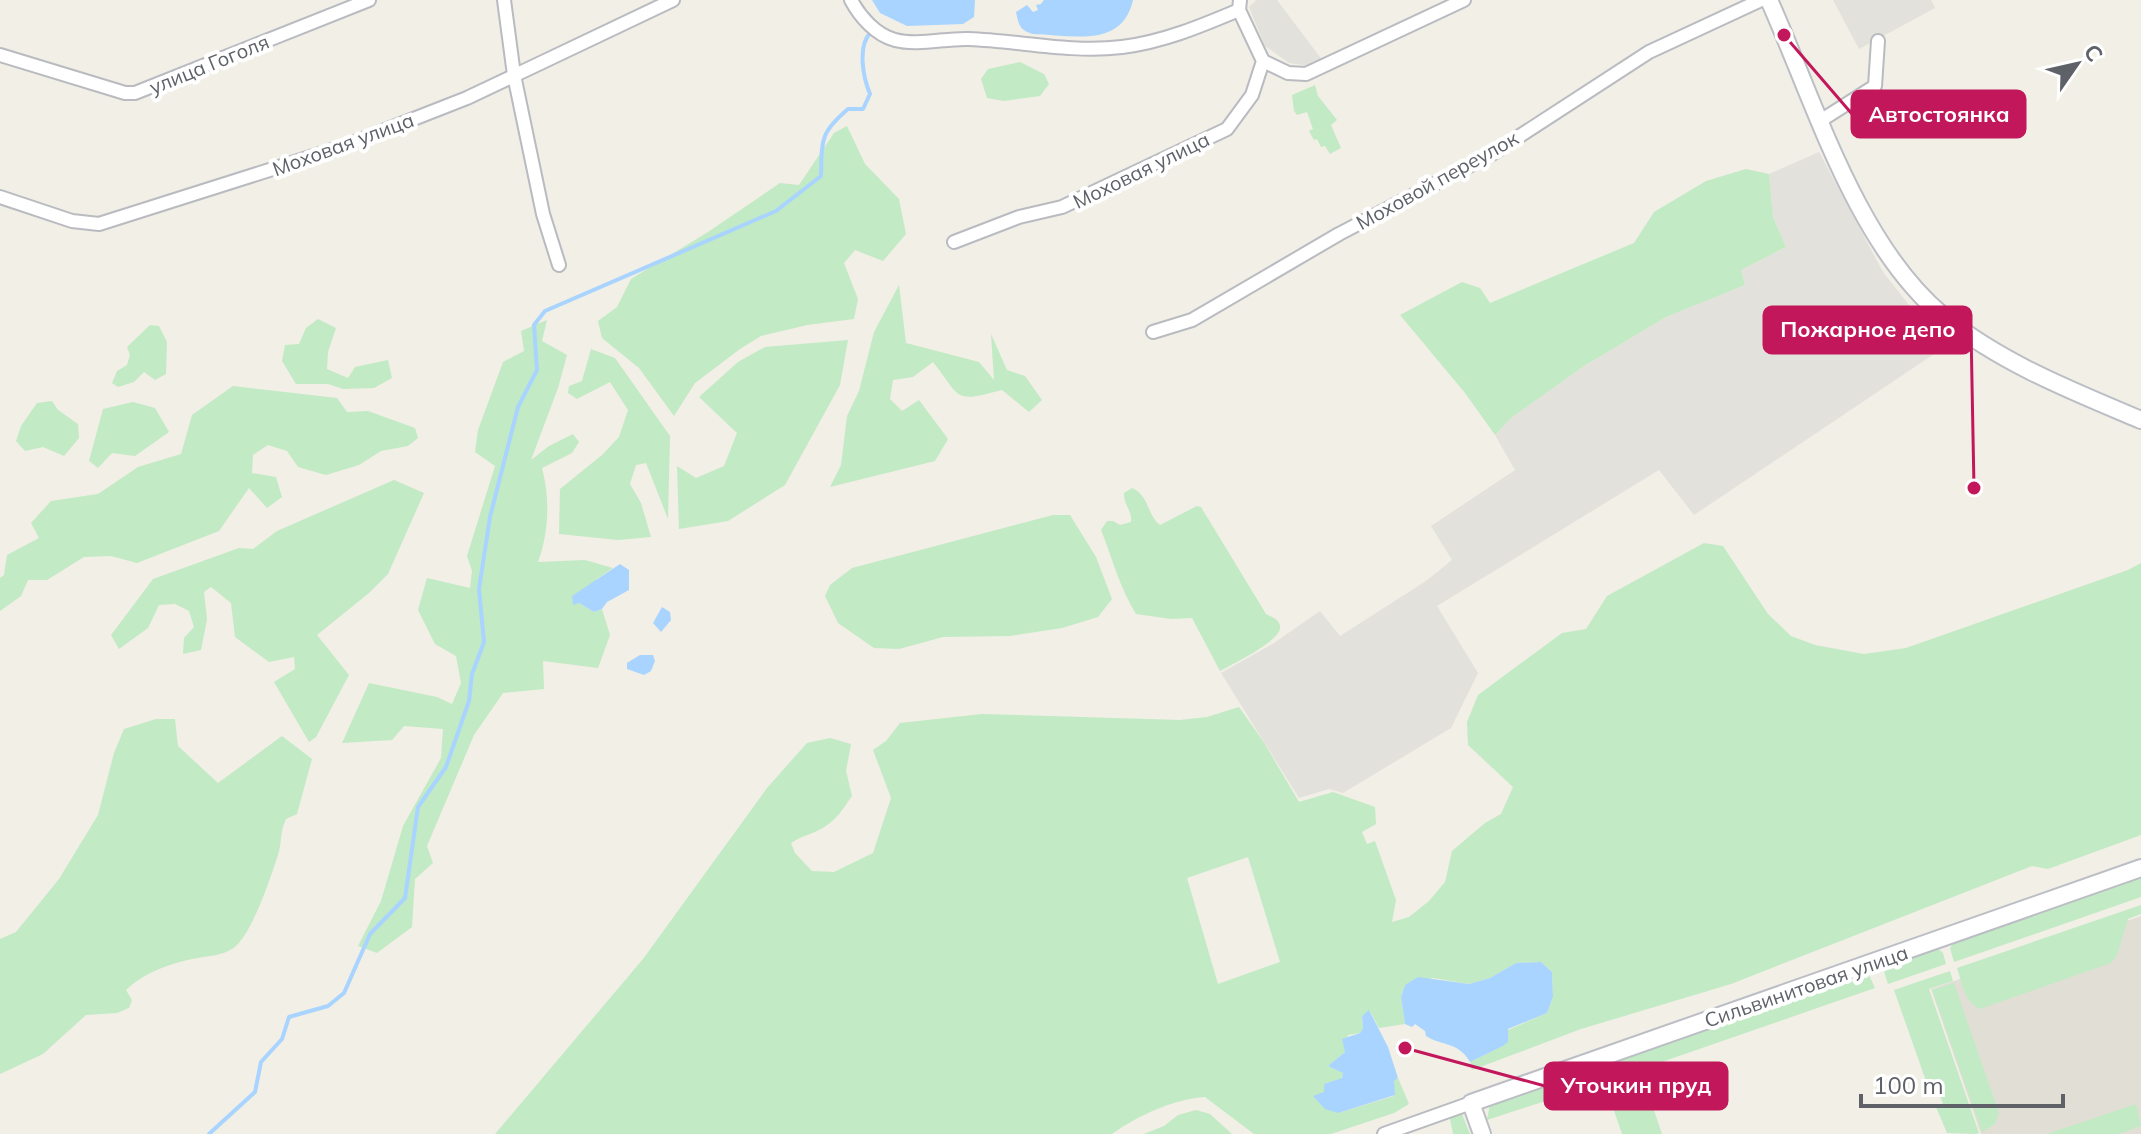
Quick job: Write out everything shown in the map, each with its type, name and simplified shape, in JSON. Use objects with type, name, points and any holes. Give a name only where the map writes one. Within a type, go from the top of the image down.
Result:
[{"type":"street","name":"улица Гоголя","points":[[0,55],[125,93],[135,93],[369,0]]},
{"type":"street","points":[[504,0],[514,75],[543,214],[559,265]]},
{"type":"street","name":"Моховая улица","points":[[0,197],[72,221],[99,224],[342,147],[467,98],[673,0]]},
{"type":"street","points":[[851,0],[867,23],[883,35],[909,42],[964,39],[1044,47],[1122,47],[1162,39],[1201,26],[1239,5],[1263,61],[1288,73],[1306,74],[1464,0]]},
{"type":"street","name":"Моховой переулок","points":[[1153,332],[1192,320],[1339,234],[1492,154],[1649,52],[1761,0]]},
{"type":"street","points":[[1769,0],[1851,188],[1904,275],[1940,313],[1970,336],[2025,369],[2141,420]]},
{"type":"street","points":[[1820,121],[1875,86],[1878,41]]},
{"type":"street","name":"Моховая улица","points":[[954,242],[1019,217],[1062,207],[1227,129],[1252,95],[1263,61]]},
{"type":"street","name":"Сильвинитовая улица","points":[[1471,1103],[2141,868]]},
{"type":"street","points":[[1384,1134],[1471,1103],[1482,1134]]},
{"type":"shaded area","points":[[1256,0],[1277,0],[1323,61],[1309,66],[1289,63],[1265,46],[1249,7]]},
{"type":"shaded area","points":[[1833,0],[1931,0],[1935,8],[1859,49]]},
{"type":"shaded area","points":[[1819,152],[1883,272],[1943,348],[1694,515],[1659,470],[1437,606],[1478,673],[1451,728],[1343,793],[1329,789],[1299,798],[1221,673],[1274,643],[1320,611],[1340,636],[1426,581],[1452,560],[1431,526],[1515,470],[1495,435],[1511,418],[1584,366],[1666,317],[1745,285],[1741,270],[1786,247],[1773,217],[1769,174]]},
{"type":"shaded area","points":[[2141,916],[2141,1134],[1981,1134],[1931,989]]},
{"type":"green space","points":[[1020,62],[1044,74],[1049,84],[1040,96],[1004,101],[987,98],[981,79],[988,69]]},
{"type":"green space","points":[[1315,85],[1318,96],[1337,120],[1331,125],[1341,148],[1330,154],[1309,131],[1313,129],[1307,112],[1297,115],[1294,111],[1292,95]]},
{"type":"green space","points":[[847,126],[865,164],[899,199],[906,234],[883,261],[855,250],[844,263],[858,299],[854,319],[807,325],[761,336],[695,383],[674,416],[639,368],[602,338],[598,321],[617,307],[631,279],[780,183],[799,185],[834,133]]},
{"type":"green space","points":[[1746,169],[1769,174],[1773,217],[1786,247],[1741,270],[1745,285],[1666,317],[1584,366],[1511,418],[1495,435],[1465,393],[1400,315],[1462,282],[1480,288],[1490,303],[1634,243],[1654,212],[1706,181]]},
{"type":"green space","points":[[899,285],[906,343],[979,362],[994,380],[991,334],[1007,370],[1025,376],[1042,400],[1029,412],[1002,390],[975,396],[960,395],[933,362],[913,377],[893,380],[890,399],[902,411],[919,400],[948,439],[935,461],[830,487],[841,465],[847,416],[859,391],[874,332]]},
{"type":"green space","points":[[318,319],[336,328],[328,352],[327,369],[348,378],[355,367],[388,360],[392,378],[374,388],[343,389],[328,384],[296,384],[282,361],[285,345],[299,344],[306,328]]},
{"type":"green space","points":[[547,320],[542,341],[567,355],[531,460],[549,446],[573,434],[579,442],[572,453],[542,468],[547,515],[538,562],[585,560],[613,568],[597,579],[579,603],[594,612],[602,609],[610,635],[598,668],[543,661],[544,689],[503,693],[474,735],[427,846],[433,863],[415,879],[412,927],[377,953],[358,946],[381,901],[403,826],[441,758],[443,729],[404,726],[392,740],[342,743],[369,683],[437,697],[452,704],[461,683],[456,656],[435,644],[418,610],[427,578],[470,588],[472,571],[467,556],[495,466],[475,452],[478,430],[503,362],[524,351],[521,331]]},
{"type":"green space","points":[[150,325],[159,326],[167,342],[166,374],[155,380],[144,372],[134,382],[118,387],[112,383],[117,371],[127,365],[130,355],[127,347]]},
{"type":"green space","points":[[848,340],[840,385],[785,485],[728,521],[679,529],[677,466],[696,478],[724,466],[737,433],[699,397],[738,362],[765,347]]},
{"type":"green space","points":[[591,349],[615,358],[670,436],[668,519],[646,463],[636,465],[630,484],[641,503],[651,537],[618,540],[559,534],[560,489],[619,437],[628,410],[610,382],[577,399],[568,393],[569,386],[582,381]]},
{"type":"green space","points":[[233,386],[337,398],[347,412],[368,411],[415,428],[418,438],[408,446],[381,451],[359,465],[326,475],[298,467],[287,451],[268,445],[253,455],[252,473],[276,477],[282,497],[267,508],[249,488],[219,531],[137,563],[111,556],[84,557],[47,580],[28,580],[21,596],[0,611],[0,578],[4,575],[7,555],[39,538],[31,523],[51,501],[98,494],[138,467],[181,454],[192,415]]},
{"type":"green space","points":[[52,401],[58,410],[78,424],[79,438],[64,456],[43,447],[25,451],[16,441],[21,426],[37,403]]},
{"type":"green space","points":[[133,402],[155,408],[169,432],[135,456],[112,453],[98,468],[89,461],[103,409]]},
{"type":"green space","points":[[394,480],[424,493],[388,574],[317,635],[349,675],[316,737],[309,742],[274,682],[295,669],[294,657],[269,662],[235,637],[231,603],[211,587],[204,592],[207,619],[201,650],[183,654],[184,638],[194,627],[189,611],[175,604],[159,605],[148,628],[119,649],[111,635],[153,579],[239,548],[253,549],[277,531]]},
{"type":"green space","points":[[1132,488],[1142,495],[1160,525],[1197,506],[1201,507],[1266,614],[1279,624],[1279,632],[1274,638],[1220,671],[1192,618],[1171,619],[1136,614],[1101,530],[1107,521],[1120,525],[1131,522],[1124,493]]},
{"type":"green space","points":[[1053,515],[1070,515],[1096,557],[1112,599],[1098,617],[1062,628],[1010,636],[943,637],[899,649],[874,648],[838,623],[825,596],[830,585],[852,568]]},
{"type":"green space","points":[[1704,543],[1723,546],[1768,614],[1791,636],[1815,645],[1864,654],[1906,648],[2141,563],[2141,835],[2048,869],[2032,866],[1731,984],[1581,1029],[1472,1070],[1470,1062],[1503,1046],[1508,1030],[1547,1013],[1553,997],[1552,972],[1541,962],[1516,963],[1490,978],[1469,984],[1433,978],[1405,985],[1401,997],[1405,1024],[1379,1028],[1370,1011],[1362,1016],[1360,1033],[1348,1035],[1345,1052],[1328,1066],[1344,1073],[1341,1079],[1324,1084],[1338,1113],[1394,1096],[1394,1081],[1398,1078],[1409,1104],[1394,1113],[1331,1134],[1254,1134],[1205,1097],[1156,1110],[1112,1134],[495,1134],[643,959],[767,788],[807,743],[830,738],[851,744],[846,771],[852,796],[831,822],[791,843],[795,853],[812,871],[834,872],[873,853],[891,798],[873,750],[886,741],[900,723],[982,714],[1180,720],[1207,717],[1239,707],[1299,802],[1333,792],[1375,807],[1376,824],[1362,832],[1367,844],[1375,841],[1396,900],[1392,922],[1409,917],[1429,901],[1445,882],[1452,851],[1485,823],[1501,814],[1513,787],[1468,745],[1467,722],[1478,695],[1562,633],[1586,629],[1607,596]],"holes":[[[1248,857],[1280,962],[1218,984],[1187,878]]]},
{"type":"green space","points":[[156,719],[175,719],[178,746],[218,783],[282,736],[312,759],[297,814],[284,823],[278,855],[256,914],[233,948],[148,974],[126,990],[132,1000],[129,1008],[117,1013],[86,1015],[43,1054],[0,1074],[0,939],[16,932],[59,879],[98,815],[114,753],[124,729]]},
{"type":"green space","points":[[2141,874],[2141,897],[1954,962],[1950,948],[1956,939]]},
{"type":"green space","points":[[2141,905],[2141,914],[2128,919],[2117,955],[2111,963],[1980,1009],[1967,997],[1957,968]]},
{"type":"green space","points":[[1936,947],[1943,953],[1946,964],[1888,984],[1885,966]]},
{"type":"green space","points":[[1950,971],[1953,981],[1929,989],[1979,1133],[1976,1134],[1947,1133],[1936,1107],[1943,1104],[1934,1079],[1926,1081],[1894,990]]},
{"type":"green space","points":[[1865,972],[1875,988],[1601,1083],[1598,1071],[1601,1064]]},
{"type":"green space","points":[[1954,983],[1999,1113],[1995,1124],[1982,1132],[1932,990]]},
{"type":"green space","points":[[1587,1071],[1594,1085],[1487,1120],[1490,1104]]},
{"type":"green space","points":[[1643,1078],[1662,1134],[1622,1134],[1607,1090]]},
{"type":"green space","points":[[2136,1104],[2141,1126],[2118,1134],[2047,1134]]},
{"type":"green space","points":[[1196,1110],[1210,1114],[1232,1134],[1144,1134],[1164,1126],[1178,1115]]},
{"type":"green space","points":[[1455,1114],[1462,1114],[1470,1134],[1453,1134],[1450,1119]]},
{"type":"water","points":[[872,0],[975,0],[974,17],[963,24],[907,26],[880,13]]},
{"type":"water","points":[[1044,0],[1133,0],[1127,16],[1118,26],[1107,33],[1079,37],[1033,34],[1023,29],[1016,12],[1027,5],[1033,12],[1038,10],[1036,5]]},
{"type":"water","points":[[620,564],[629,570],[629,590],[594,612],[579,603],[573,605],[572,596]]},
{"type":"water","points":[[662,607],[670,612],[671,620],[661,632],[653,623]]},
{"type":"water","points":[[640,655],[653,655],[655,661],[651,671],[644,675],[627,669],[627,663]]},
{"type":"water","points":[[1541,962],[1552,972],[1553,997],[1547,1013],[1508,1029],[1508,1042],[1470,1062],[1461,1051],[1426,1036],[1425,1031],[1415,1024],[1412,1027],[1405,1024],[1401,997],[1405,985],[1418,977],[1469,984],[1490,978],[1516,963]]},
{"type":"water","points":[[1369,1010],[1388,1047],[1398,1078],[1394,1081],[1395,1095],[1338,1113],[1325,1109],[1313,1096],[1324,1092],[1324,1084],[1342,1078],[1343,1073],[1328,1066],[1345,1052],[1342,1039],[1360,1033],[1362,1016]]},
{"type":"waterway","points":[[209,1134],[255,1092],[261,1062],[282,1039],[289,1017],[328,1006],[344,993],[370,934],[405,898],[418,807],[446,767],[469,701],[472,674],[484,642],[479,589],[490,517],[518,407],[537,370],[534,325],[545,311],[776,211],[821,176],[827,131],[848,109],[863,109],[870,94],[865,79],[863,53],[871,32]]},
{"type":"place","name":"Автостоянка","points":[[1784,35]]},
{"type":"place","name":"Пожарное депо","points":[[1974,488]]},
{"type":"place","name":"Уточкин пруд","points":[[1405,1048]]}]
